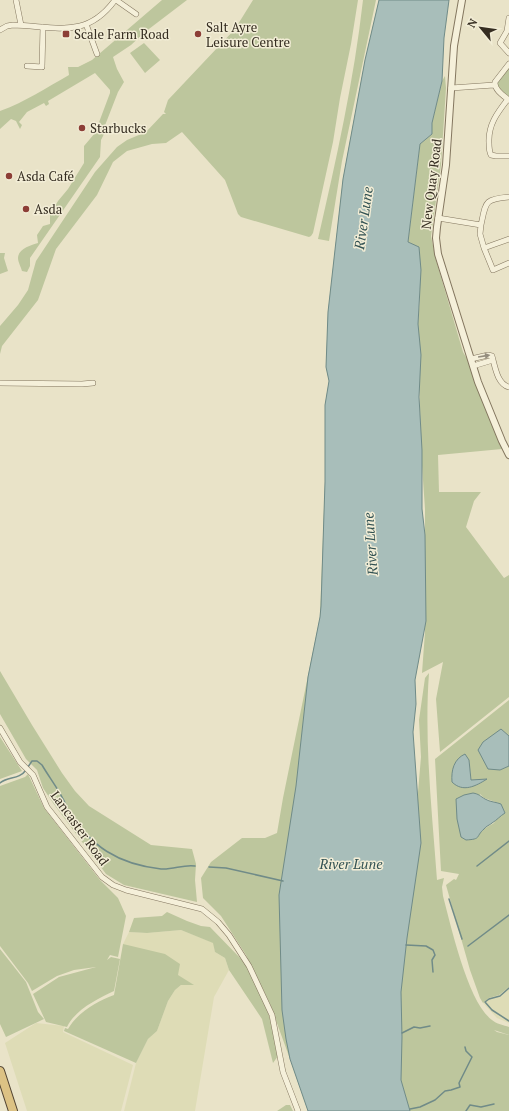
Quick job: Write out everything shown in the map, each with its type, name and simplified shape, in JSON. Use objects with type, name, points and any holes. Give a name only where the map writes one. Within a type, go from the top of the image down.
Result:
[{"type":"highway","points":[[0,1071],[13,1111]]},
{"type":"street","points":[[16,0],[21,25]]},
{"type":"street","points":[[0,30],[6,26],[21,25],[71,28],[86,24],[104,12],[115,0],[136,14]]},
{"type":"street","name":"New Quay Road","points":[[462,0],[454,46],[446,165],[436,238],[438,254],[473,366],[492,420],[509,455]]},
{"type":"street","points":[[509,18],[507,30],[500,43],[509,53]]},
{"type":"street","points":[[86,24],[97,54]]},
{"type":"street","points":[[27,66],[42,67],[43,27]]},
{"type":"street","points":[[494,85],[509,64]]},
{"type":"street","points":[[451,88],[494,85]]},
{"type":"street","points":[[494,85],[508,100],[496,116],[491,126],[489,148],[491,155],[509,156]]},
{"type":"street","points":[[509,197],[496,198],[487,203],[480,234],[493,270],[509,264]]},
{"type":"street","points":[[438,218],[481,226]]},
{"type":"street","points":[[484,248],[509,239]]},
{"type":"street","points":[[471,359],[488,355],[492,356],[500,380],[504,386],[509,387]]},
{"type":"street","points":[[473,366],[493,360]]},
{"type":"street","points":[[0,383],[93,383]]},
{"type":"street","name":"Lancaster Road","points":[[0,728],[21,764],[32,772],[48,807],[102,877],[126,890],[202,909],[218,922],[229,935],[249,966],[272,1015],[284,1072],[298,1111]]},
{"type":"shaded area","points":[[181,930],[214,943],[215,952],[225,958],[229,970],[214,997],[195,1111],[124,1111],[136,1063],[148,1039],[157,1031],[168,1001],[175,990],[181,985],[193,985],[123,944],[129,932],[147,933]]},
{"type":"shaded area","points":[[509,987],[509,1023],[497,1018],[483,1003],[489,998],[499,995]]},
{"type":"shaded area","points":[[36,1023],[64,1026],[63,1032],[133,1065],[121,1111],[27,1111],[5,1043]]},
{"type":"green space","points":[[162,0],[187,0],[145,32],[131,45],[113,57],[124,82],[118,92],[104,128],[106,130],[101,140],[100,157],[30,258],[30,266],[27,272],[22,271],[18,260],[20,252],[25,248],[38,243],[37,235],[43,226],[50,224],[50,215],[84,163],[84,146],[95,133],[110,90],[95,73],[48,101],[49,104],[46,106],[44,103],[27,112],[19,122],[22,125],[20,129],[16,121],[11,119],[0,129],[0,111],[27,99],[69,75],[68,67],[78,67],[92,60]]},
{"type":"green space","points":[[253,0],[358,0],[333,142],[313,233],[311,236],[309,237],[241,217],[238,214],[225,180],[182,132],[166,143],[152,144],[127,151],[113,162],[97,195],[56,249],[38,300],[2,346],[0,354],[0,326],[18,305],[28,290],[36,261],[95,172],[117,147],[127,140],[146,132],[163,114],[166,114],[164,112],[168,100],[235,29]]},
{"type":"green space","points":[[363,0],[376,0],[342,161],[329,241],[318,239],[350,90]]},
{"type":"green space","points":[[379,0],[308,1111],[270,1004],[246,955],[221,916],[203,898],[201,878],[211,862],[242,838],[265,838],[277,833],[320,617],[325,482],[325,405],[329,381],[326,367],[328,312],[343,179],[365,60]]},
{"type":"green space","points":[[144,43],[160,60],[145,73],[130,53]]},
{"type":"green space","points":[[509,64],[509,100],[496,88],[495,82]]},
{"type":"green space","points":[[445,76],[446,88],[441,165],[431,236],[436,260],[463,352],[470,364],[502,449],[438,455],[439,492],[481,492],[474,501],[466,527],[504,578],[509,575],[509,697],[440,752],[436,699],[443,662],[422,673],[425,632],[425,509],[421,451],[418,323],[420,297],[419,248],[408,242],[420,144],[432,134],[432,123],[442,81]]},
{"type":"green space","points":[[0,253],[5,253],[4,258],[8,271],[0,274]]},
{"type":"green space","points":[[0,671],[62,773],[75,791],[89,806],[151,845],[192,849],[196,864],[195,880],[197,902],[124,885],[106,874],[43,788],[37,770],[26,759],[0,714]]},
{"type":"green space","points":[[429,673],[427,725],[428,751],[437,880],[444,878],[442,887],[443,896],[462,963],[475,998],[483,1011],[492,1020],[509,1027],[509,1035],[509,1111],[363,1111],[406,884],[421,757],[419,720],[425,678]]},
{"type":"green space","points":[[509,700],[509,736],[501,730],[483,742],[500,770],[509,766],[509,987],[499,995],[489,998],[483,1003],[470,970],[446,885],[454,879],[456,880],[459,874],[441,871],[435,759]],"holes":[[[469,760],[471,780],[486,780],[452,782]],[[480,794],[484,798],[501,804],[505,813],[497,818],[494,823],[482,830]]]},
{"type":"green space","points":[[0,737],[22,771],[0,779]]},
{"type":"green space","points":[[28,774],[44,808],[100,880],[118,898],[126,916],[118,957],[110,955],[107,960],[111,957],[120,959],[114,991],[94,1001],[81,1010],[75,1015],[67,1027],[46,1022],[33,994],[59,977],[96,967],[74,970],[57,976],[32,991],[28,983],[0,946],[0,786],[25,777]]},
{"type":"green space","points":[[167,912],[201,926],[210,927],[245,963],[267,1009],[274,1032],[278,1056],[273,1063],[262,1019],[229,970],[225,958],[215,952],[213,943],[181,930],[147,933],[129,932],[134,918],[162,916]]},
{"type":"green space","points":[[123,944],[165,954],[180,964],[178,975],[194,985],[181,985],[175,990],[168,1001],[157,1031],[148,1039],[136,1063],[64,1031],[65,1028],[68,1029],[72,1023],[88,1008],[114,995]]},
{"type":"green space","points":[[0,949],[26,982],[38,1012],[44,1019],[6,1037],[0,1024]]},
{"type":"green space","points":[[286,1105],[290,1105],[293,1111],[277,1111]]},
{"type":"water","name":"River Lune","points":[[379,0],[449,0],[444,38],[442,81],[432,123],[432,134],[420,144],[408,242],[419,247],[421,270],[418,324],[421,355],[419,397],[422,450],[422,509],[425,535],[426,621],[415,680],[416,704],[413,732],[421,843],[407,938],[401,992],[401,1080],[410,1111],[308,1111],[290,1059],[282,1010],[279,895],[296,786],[308,677],[321,606],[325,482],[325,405],[329,381],[326,367],[328,312],[343,179],[365,60]]},
{"type":"water","points":[[501,729],[509,736],[509,766],[500,770],[488,769],[478,750],[483,742]]},
{"type":"water","points":[[465,754],[469,760],[471,780],[487,779],[474,786],[465,788],[452,782],[452,778],[454,765],[461,756]]},
{"type":"water","points":[[473,793],[487,800],[501,804],[505,813],[486,827],[478,837],[471,840],[466,840],[461,837],[457,819],[456,799]]},
{"type":"waterway","points":[[28,767],[32,761],[37,761],[42,765],[77,823],[96,844],[107,852],[119,858],[146,867],[165,869],[195,866]]},
{"type":"waterway","points":[[0,783],[6,779],[17,777],[26,770]]},
{"type":"waterway","points":[[477,866],[509,841]]},
{"type":"waterway","points":[[209,867],[226,868],[283,881]]},
{"type":"waterway","points":[[449,899],[462,939]]},
{"type":"waterway","points":[[468,946],[509,915]]},
{"type":"waterway","points":[[406,945],[426,946],[433,950],[435,955],[432,960],[433,972]]},
{"type":"waterway","points":[[509,988],[500,996],[489,999],[485,1002],[492,1010],[509,1021]]},
{"type":"waterway","points":[[402,1033],[414,1027],[420,1028],[430,1026]]},
{"type":"waterway","points":[[410,1109],[420,1107],[435,1100],[445,1091],[460,1087],[459,1083],[472,1057],[466,1051],[465,1047]]},
{"type":"waterway","points":[[466,1111],[470,1105],[481,1107],[494,1104]]},
{"type":"place","name":"Scale Farm Road","points":[[66,34]]},
{"type":"place","name":"Salt Ayre Leisure Centre","points":[[198,34]]},
{"type":"place","name":"Starbucks","points":[[82,128]]},
{"type":"place","name":"Asda Café","points":[[9,176]]},
{"type":"place","name":"Asda","points":[[26,209]]}]
